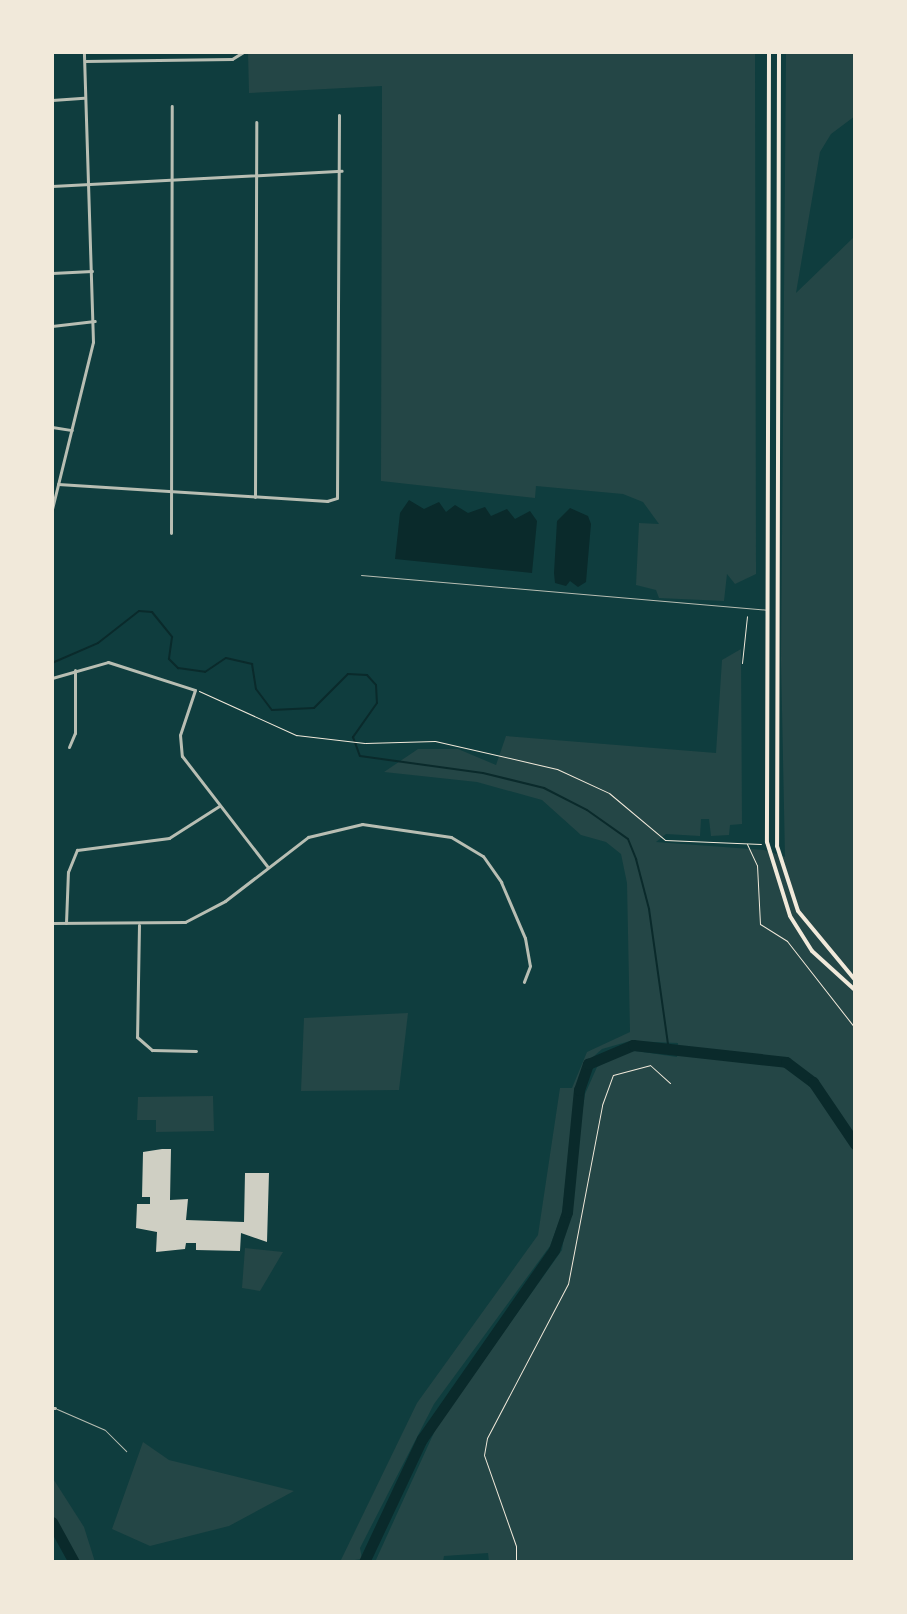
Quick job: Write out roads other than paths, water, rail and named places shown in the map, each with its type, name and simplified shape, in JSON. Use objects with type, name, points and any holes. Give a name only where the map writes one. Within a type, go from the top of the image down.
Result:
[{"type":"main road","points":[[769,52],[768,844],[790,916],[812,951],[855,990]]},
{"type":"main road","points":[[779,52],[776,844],[798,911],[855,980]]},
{"type":"street","points":[[52,509],[73,430],[95,321],[84,52]]},
{"type":"street","points":[[84,61],[232,59],[243,52]]},
{"type":"street","points":[[52,100],[85,98]]},
{"type":"street","points":[[171,533],[172,106]]},
{"type":"street","points":[[58,484],[255,497],[337,498],[342,171],[339,115]]},
{"type":"street","points":[[255,497],[259,175],[256,122]]},
{"type":"street","points":[[52,186],[342,171]]},
{"type":"street","points":[[52,273],[93,271]]},
{"type":"street","points":[[52,326],[95,321]]},
{"type":"street","points":[[52,427],[73,430]]},
{"type":"street","points":[[52,678],[75,670],[117,663],[195,690],[180,750],[267,866]]},
{"type":"street","points":[[69,747],[75,733],[75,670]]},
{"type":"street","points":[[66,923],[70,861],[77,850],[169,838],[219,806]]},
{"type":"street","points":[[52,923],[139,925],[194,918],[308,837],[354,824],[458,839],[483,856],[507,892],[530,956],[524,982]]},
{"type":"street","points":[[139,925],[137,1037],[152,1050],[196,1051]]},
{"type":"lane","points":[[361,575],[766,610]]},
{"type":"lane","points":[[53,1408],[105,1430],[126,1451]]},
{"type":"waterway","points":[[52,663],[98,643],[139,611],[152,612],[172,637],[169,659],[178,668],[205,672],[226,658],[252,664],[256,689],[272,710],[314,708],[348,674],[367,675],[376,685],[377,703],[353,737],[360,756],[483,773],[544,788],[587,810],[628,839],[636,859],[649,909],[669,1051]]},
{"type":"waterway","points":[[364,1562],[422,1439],[554,1250],[567,1212],[579,1090],[588,1064],[633,1045],[786,1062],[813,1082],[855,1144]]},
{"type":"waterway","points":[[52,1522],[74,1562]]}]
